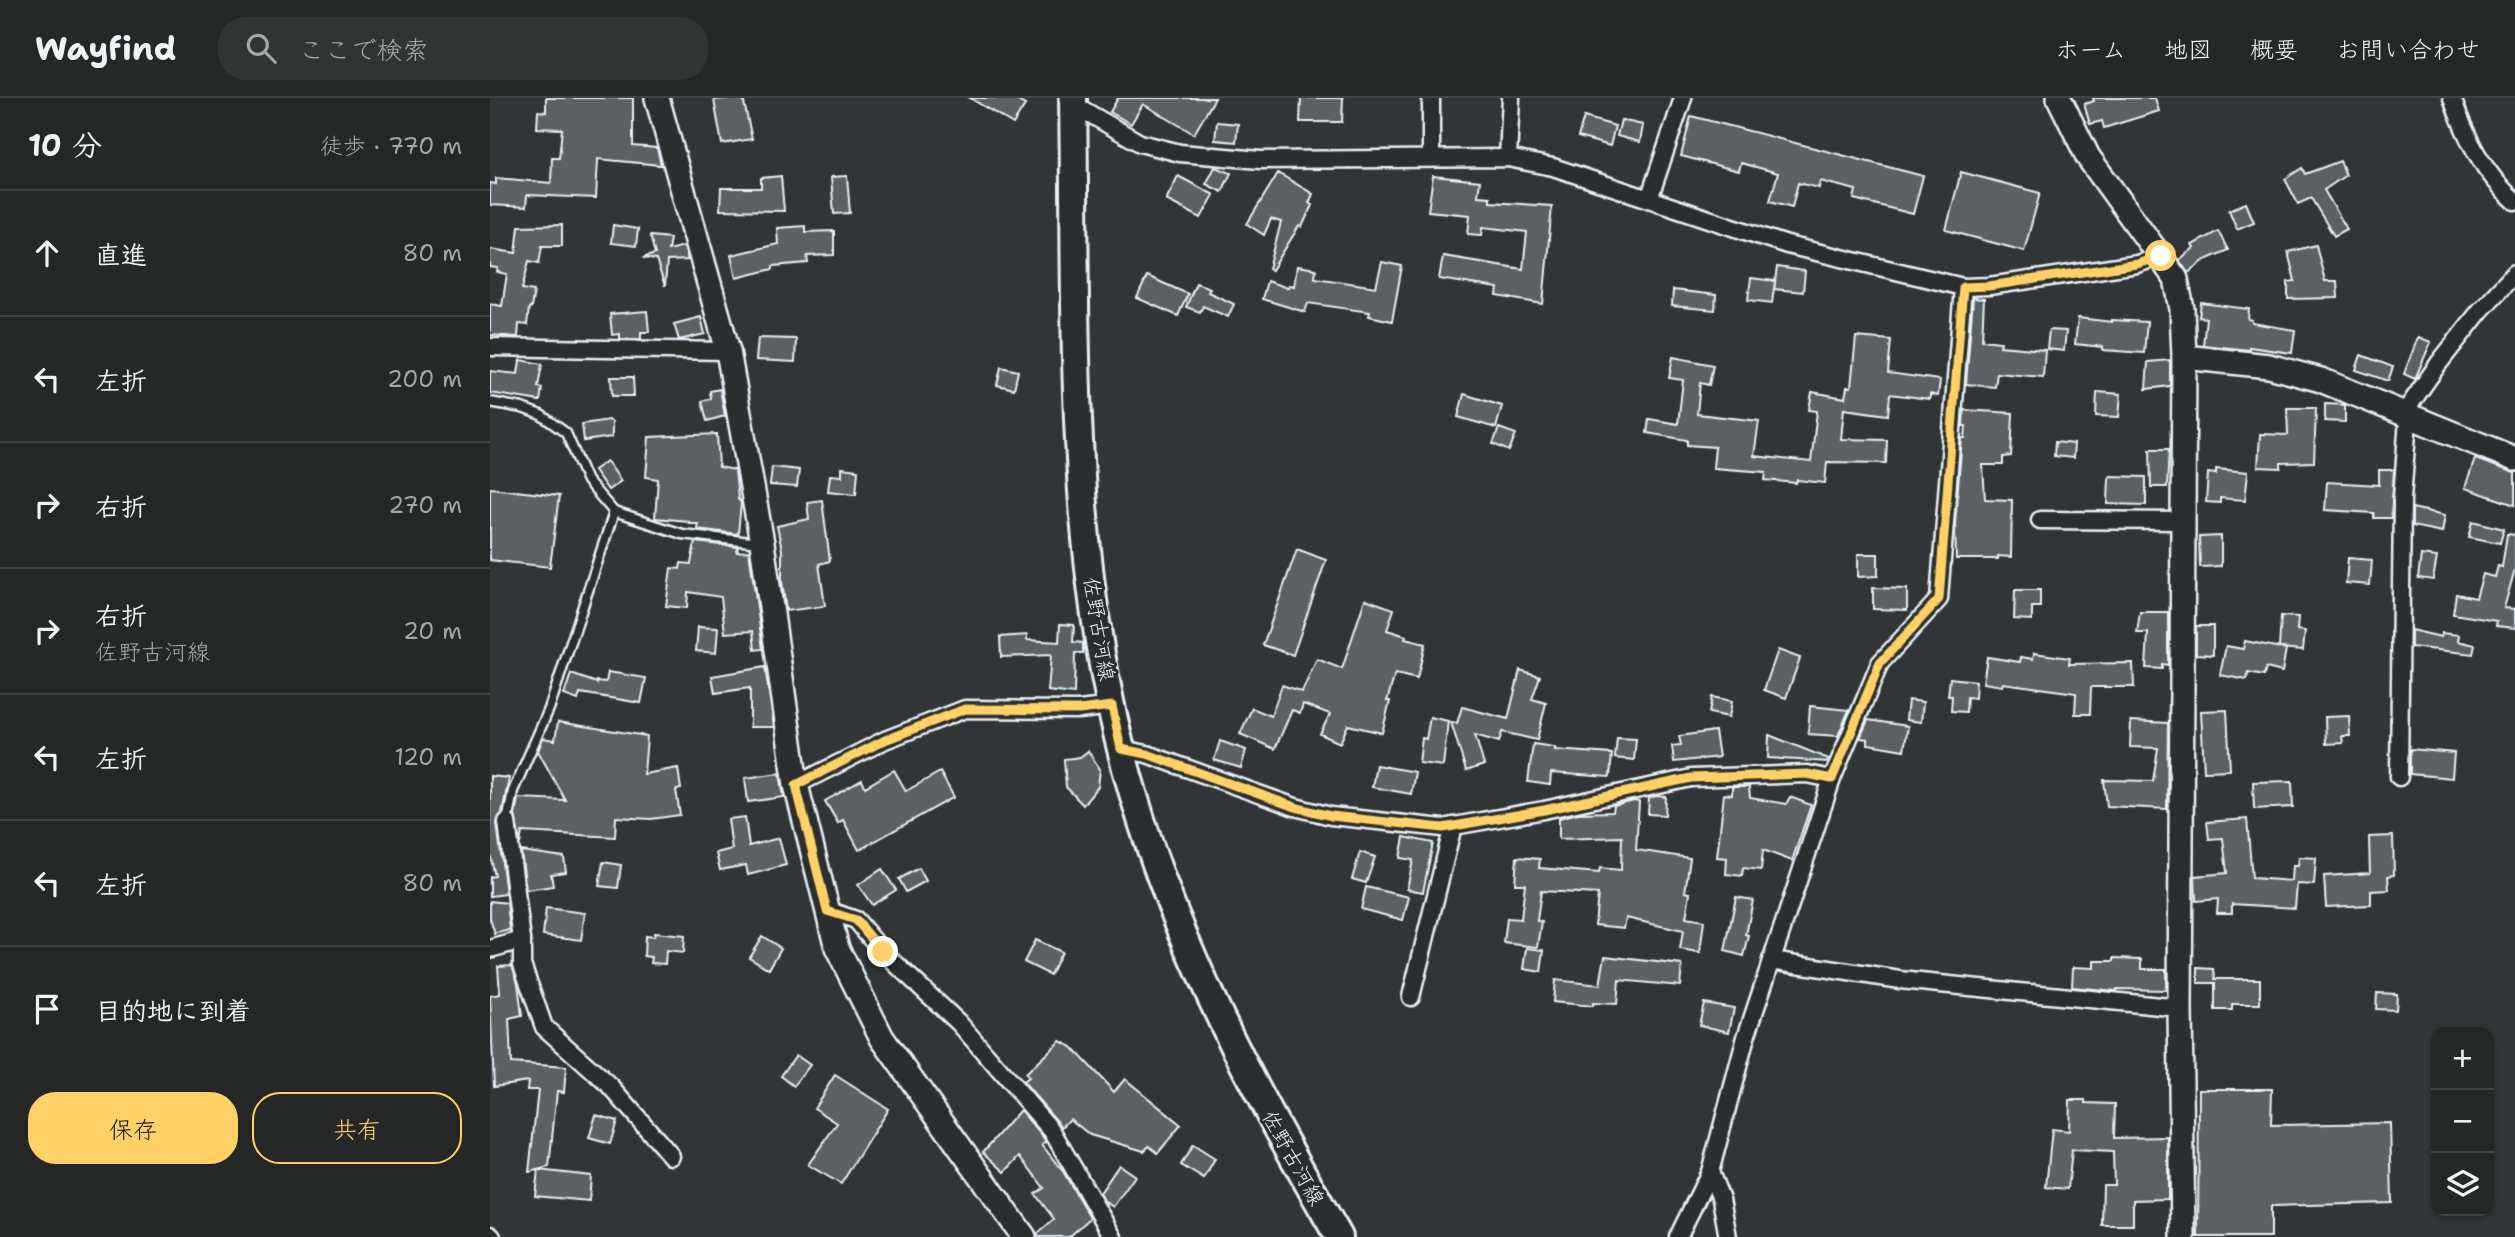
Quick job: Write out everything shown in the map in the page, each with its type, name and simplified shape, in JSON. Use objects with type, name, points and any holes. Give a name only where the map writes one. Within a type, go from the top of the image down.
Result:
[{"type":"main road","name":"佐野古河線","points":[[1070,100],[1081,465],[1086,539],[1095,614],[1121,749],[1147,840],[1197,969],[1252,1084],[1339,1237]]},
{"type":"street","points":[[657,98],[728,351],[762,543],[796,785],[837,948],[882,1038],[1024,1237]]},
{"type":"street","points":[[1431,98],[1431,158]]},
{"type":"street","points":[[1508,158],[1511,98]]},
{"type":"street","points":[[1649,198],[1683,98]]},
{"type":"street","points":[[2059,98],[2088,157],[2176,279],[2182,309],[2184,356],[2180,1008],[2183,1237]]},
{"type":"street","points":[[2452,98],[2472,148],[2489,174],[2515,201]]},
{"type":"street","points":[[1070,100],[1140,143],[1180,153],[1260,160],[1508,158],[1553,167],[1787,245],[1963,287],[1989,286],[2137,264],[2161,256]]},
{"type":"street","points":[[2399,776],[2402,499],[2409,406],[2480,311],[2515,273]]},
{"type":"street","points":[[1678,1237],[1710,1172],[1746,1037],[1832,779],[1880,663],[1939,599],[1963,287]]},
{"type":"street","points":[[490,347],[728,351]]},
{"type":"street","points":[[2184,356],[2282,369],[2321,380],[2515,458]]},
{"type":"street","points":[[2040,520],[2183,522]]},
{"type":"street","points":[[796,785],[885,740],[965,709],[1079,710],[1112,706]]},
{"type":"street","points":[[1121,749],[1147,754],[1295,807],[1331,816],[1443,828],[1544,810],[1691,778],[1807,774],[1832,779]]},
{"type":"street","points":[[507,822],[522,940],[522,964],[544,1027],[611,1087],[671,1156]]},
{"type":"street","points":[[1411,997],[1452,826]]},
{"type":"street","points":[[827,911],[856,920],[883,952],[968,1033],[1052,1131],[1112,1237]]},
{"type":"street","points":[[490,949],[522,940]]},
{"type":"street","points":[[1771,960],[1900,981],[2180,1008]]},
{"type":"street","points":[[1710,1172],[1721,1199],[1728,1237]]},
{"type":"lane","points":[[490,402],[541,415],[565,433],[587,481],[614,512],[682,534],[762,543]]},
{"type":"lane","points":[[507,822],[513,791],[549,709],[614,512]]},
{"type":"building","points":[[546,98],[633,98],[633,146],[657,148],[661,165],[598,159],[596,198],[527,195],[526,207],[490,205],[490,183],[496,184],[496,178],[551,183],[552,158],[559,158],[562,129],[537,128],[538,111],[546,112]]},
{"type":"building","points":[[743,98],[752,139],[722,144],[714,100]]},
{"type":"building","points":[[970,98],[1013,98],[1025,105],[1013,124]]},
{"type":"building","points":[[1118,98],[1215,98],[1194,134],[1143,104],[1131,124],[1110,112]]},
{"type":"building","points":[[1301,98],[1343,98],[1342,122],[1300,122]]},
{"type":"building","points":[[2093,98],[2155,98],[2159,111],[2104,128],[2102,121],[2090,124],[2084,104],[2094,101]]},
{"type":"building","points":[[1691,116],[1923,176],[1913,214],[1854,199],[1856,190],[1820,181],[1819,188],[1798,183],[1792,207],[1770,201],[1778,173],[1741,163],[1739,171],[1681,156]]},
{"type":"building","points":[[1584,117],[1615,126],[1610,146],[1578,137]]},
{"type":"building","points":[[1621,120],[1643,125],[1640,142],[1617,136]]},
{"type":"building","points":[[1217,122],[1238,124],[1236,142],[1215,140]]},
{"type":"building","points":[[2340,161],[2346,175],[2324,190],[2347,229],[2334,236],[2311,198],[2298,204],[2285,179],[2302,168],[2305,174]]},
{"type":"building","points":[[1215,167],[1231,173],[1222,192],[1206,184]]},
{"type":"building","points":[[1961,172],[2040,193],[2024,251],[1946,230]]},
{"type":"building","points":[[1278,173],[1313,194],[1309,203],[1312,205],[1302,227],[1299,226],[1272,270],[1269,269],[1281,222],[1271,219],[1264,235],[1247,224]]},
{"type":"building","points":[[781,176],[784,211],[720,210],[721,188],[761,188],[761,178]]},
{"type":"building","points":[[847,176],[850,213],[834,214],[831,177]]},
{"type":"building","points":[[1178,176],[1214,195],[1201,218],[1166,200]]},
{"type":"building","points":[[1433,176],[1480,181],[1478,196],[1490,197],[1490,202],[1552,206],[1543,304],[1497,296],[1498,288],[1439,279],[1443,256],[1523,269],[1527,232],[1483,227],[1482,235],[1468,234],[1470,215],[1428,211]]},
{"type":"building","points":[[2246,203],[2254,222],[2237,229],[2229,210]]},
{"type":"building","points":[[562,225],[562,246],[542,246],[539,263],[529,261],[522,289],[534,291],[527,325],[519,324],[518,337],[490,335],[490,304],[502,306],[507,274],[497,272],[498,268],[490,267],[490,249],[516,253],[519,226]]},
{"type":"building","points":[[613,225],[638,229],[636,246],[611,243]]},
{"type":"building","points":[[805,226],[805,232],[834,231],[834,255],[807,256],[808,263],[773,266],[773,269],[736,278],[731,255],[778,244],[777,228]]},
{"type":"building","points":[[2218,231],[2228,250],[2205,260],[2188,273],[2179,260],[2194,248],[2192,245]]},
{"type":"building","points":[[650,236],[670,238],[668,250],[684,246],[688,260],[667,261],[665,286],[656,260],[643,258],[655,254]]},
{"type":"building","points":[[2316,245],[2325,281],[2337,281],[2338,298],[2288,299],[2288,282],[2295,281],[2288,252]]},
{"type":"building","points":[[1382,262],[1402,266],[1392,321],[1369,316],[1370,312],[1308,303],[1305,312],[1262,299],[1267,281],[1288,288],[1289,285],[1294,286],[1297,266],[1316,269],[1315,278],[1376,287]]},
{"type":"building","points":[[1777,267],[1805,271],[1803,292],[1774,289]]},
{"type":"building","points":[[1147,276],[1188,294],[1178,316],[1137,298]]},
{"type":"building","points":[[1751,278],[1775,281],[1772,303],[1748,300]]},
{"type":"building","points":[[1196,283],[1210,288],[1208,292],[1234,304],[1228,317],[1203,306],[1200,312],[1186,307]]},
{"type":"building","points":[[1673,290],[1716,295],[1715,310],[1672,306]]},
{"type":"building","points":[[1973,298],[1984,299],[1982,340],[2001,342],[2000,346],[2045,350],[2043,377],[1997,373],[1995,387],[1966,384]]},
{"type":"building","points":[[2201,303],[2249,309],[2248,319],[2252,320],[2252,323],[2295,330],[2292,353],[2249,347],[2249,350],[2203,345],[2206,318],[2199,317]]},
{"type":"building","points":[[647,311],[649,332],[641,332],[641,339],[620,339],[620,334],[612,335],[610,314]]},
{"type":"building","points":[[701,317],[705,334],[679,340],[674,324]]},
{"type":"building","points":[[2078,318],[2147,322],[2144,353],[2103,350],[2103,347],[2075,344]]},
{"type":"building","points":[[2049,330],[2066,331],[2064,351],[2047,349]]},
{"type":"building","points":[[1856,337],[1891,340],[1888,373],[1940,380],[1938,396],[1930,394],[1930,399],[1890,394],[1888,415],[1844,409],[1841,439],[1887,440],[1886,463],[1827,462],[1825,483],[1765,480],[1766,472],[1713,468],[1715,447],[1687,445],[1687,440],[1647,433],[1649,419],[1678,424],[1683,380],[1669,378],[1673,357],[1713,365],[1709,385],[1700,383],[1697,414],[1759,421],[1754,456],[1811,462],[1817,411],[1809,410],[1812,392],[1845,398],[1847,387],[1851,387]]},
{"type":"building","points":[[2418,337],[2431,342],[2415,379],[2404,374]]},
{"type":"building","points":[[758,338],[796,339],[795,362],[756,360]]},
{"type":"building","points":[[2361,355],[2393,367],[2388,381],[2356,370]]},
{"type":"building","points":[[520,360],[542,364],[538,387],[542,388],[540,401],[490,393],[490,371],[518,374]]},
{"type":"building","points":[[2170,360],[2170,386],[2146,389],[2148,362]]},
{"type":"building","points":[[1001,367],[1018,371],[1014,389],[997,385]]},
{"type":"building","points":[[611,377],[633,377],[634,396],[612,396]]},
{"type":"building","points":[[720,389],[725,416],[707,421],[702,401],[711,399],[710,391]]},
{"type":"building","points":[[2097,392],[2121,394],[2119,417],[2096,416]]},
{"type":"building","points":[[1464,394],[1502,406],[1496,428],[1458,417]]},
{"type":"building","points":[[2325,404],[2345,405],[2345,422],[2325,421]]},
{"type":"building","points":[[2287,408],[2316,408],[2314,462],[2281,463],[2281,468],[2258,467],[2260,434],[2288,435]]},
{"type":"building","points":[[1964,410],[2013,413],[2011,456],[2003,457],[2003,465],[1983,465],[1985,499],[2012,500],[2011,557],[1956,559],[1955,524],[1962,438],[1965,438],[1966,426],[1963,426]]},
{"type":"building","points":[[609,420],[612,422],[612,437],[584,441],[582,424]]},
{"type":"building","points":[[1499,428],[1516,434],[1509,451],[1493,444]]},
{"type":"building","points":[[717,434],[719,467],[735,470],[738,499],[741,503],[738,534],[697,529],[698,523],[688,521],[655,518],[658,479],[646,477],[649,437]]},
{"type":"building","points":[[2055,442],[2074,444],[2073,458],[2054,456]]},
{"type":"building","points":[[2150,449],[2169,449],[2167,487],[2151,487]]},
{"type":"building","points":[[2475,459],[2515,473],[2515,505],[2465,488]]},
{"type":"building","points":[[607,461],[621,481],[608,490],[594,470]]},
{"type":"building","points":[[772,467],[799,470],[797,487],[770,485]]},
{"type":"building","points":[[842,468],[858,470],[856,494],[828,491],[830,475],[842,476]]},
{"type":"building","points":[[2216,469],[2248,472],[2245,500],[2220,498],[2220,503],[2206,502],[2208,473],[2216,474]]},
{"type":"building","points":[[2379,470],[2394,470],[2391,518],[2374,518],[2374,513],[2325,510],[2327,482],[2379,485]]},
{"type":"building","points":[[2109,476],[2146,477],[2146,505],[2108,504]]},
{"type":"building","points":[[490,488],[559,496],[550,567],[490,560]]},
{"type":"building","points":[[822,500],[830,561],[819,564],[825,606],[786,611],[782,550],[777,526],[809,519],[807,502]]},
{"type":"building","points":[[2412,508],[2445,515],[2442,532],[2412,526]]},
{"type":"building","points":[[2473,521],[2504,529],[2500,543],[2469,537]]},
{"type":"building","points":[[2507,534],[2515,535],[2515,569],[2504,608],[2515,609],[2515,628],[2496,626],[2497,621],[2453,614],[2456,594],[2476,598],[2483,574],[2495,577],[2498,566],[2502,567]]},
{"type":"building","points":[[2221,536],[2221,566],[2200,567],[2199,537]]},
{"type":"building","points":[[695,542],[738,547],[737,552],[749,551],[763,649],[755,650],[753,631],[725,633],[721,597],[688,592],[687,608],[666,606],[671,568],[680,569],[681,563],[691,564]]},
{"type":"building","points":[[1297,549],[1326,560],[1293,655],[1263,645]]},
{"type":"building","points":[[1858,554],[1878,554],[1878,576],[1858,577]]},
{"type":"building","points":[[2421,555],[2437,557],[2433,580],[2418,578]]},
{"type":"building","points":[[2348,558],[2372,560],[2370,585],[2346,583]]},
{"type":"building","points":[[1873,588],[1907,589],[1907,610],[1873,609]]},
{"type":"building","points":[[2015,590],[2040,590],[2040,607],[2032,607],[2032,620],[2014,619]]},
{"type":"building","points":[[1365,599],[1394,609],[1387,630],[1406,636],[1405,639],[1425,644],[1417,679],[1395,674],[1382,733],[1348,725],[1340,743],[1320,734],[1330,714],[1303,704],[1300,713],[1292,710],[1275,749],[1240,734],[1252,708],[1271,716],[1282,685],[1302,692],[1317,659],[1342,669]]},
{"type":"building","points":[[2140,612],[2168,612],[2168,665],[2162,664],[2162,669],[2146,668],[2148,633],[2137,633]]},
{"type":"building","points":[[2281,616],[2298,617],[2297,630],[2305,631],[2303,650],[2279,648]]},
{"type":"building","points":[[1060,624],[1074,625],[1073,642],[1083,643],[1083,653],[1075,653],[1074,694],[1048,691],[1051,655],[1001,657],[1000,637],[1027,635],[1027,640],[1059,642]]},
{"type":"building","points":[[2196,626],[2213,626],[2213,655],[2196,654]]},
{"type":"building","points":[[698,627],[718,628],[716,653],[696,651]]},
{"type":"building","points":[[2411,630],[2441,637],[2442,633],[2459,635],[2458,641],[2475,645],[2473,654],[2411,647]]},
{"type":"building","points":[[2245,641],[2286,649],[2282,672],[2266,668],[2264,676],[2248,673],[2247,680],[2220,675],[2226,646],[2243,649]]},
{"type":"building","points":[[1778,650],[1800,658],[1786,698],[1764,690]]},
{"type":"building","points":[[2034,653],[2070,658],[2069,664],[2133,663],[2134,687],[2091,687],[2090,714],[2075,714],[2076,693],[2003,683],[2002,686],[1983,683],[1987,657],[2020,662],[2021,657],[2033,659]]},
{"type":"building","points":[[765,667],[774,727],[750,727],[750,688],[715,693],[712,676]]},
{"type":"building","points":[[1520,670],[1540,676],[1532,699],[1546,703],[1537,740],[1502,732],[1499,742],[1475,735],[1484,765],[1466,771],[1451,722],[1457,723],[1462,707],[1508,719]]},
{"type":"building","points":[[608,672],[646,678],[641,703],[580,693],[578,700],[564,695],[571,674],[597,683],[606,682]]},
{"type":"building","points":[[1950,678],[1976,681],[1975,698],[1967,697],[1966,712],[1951,711],[1952,696],[1948,696]]},
{"type":"building","points":[[1712,697],[1732,701],[1729,717],[1709,713]]},
{"type":"building","points":[[1908,700],[1923,702],[1921,722],[1906,720]]},
{"type":"building","points":[[1810,706],[1849,710],[1838,736],[1808,734]]},
{"type":"building","points":[[2227,710],[2230,770],[2204,771],[2201,711]]},
{"type":"building","points":[[2349,716],[2350,736],[2342,736],[2343,743],[2326,744],[2325,717]]},
{"type":"building","points":[[1430,717],[1448,721],[1443,766],[1419,763],[1422,738],[1426,739]]},
{"type":"building","points":[[1868,720],[1908,726],[1904,750],[1868,744],[1868,739],[1860,738]]},
{"type":"building","points":[[2131,721],[2168,723],[2167,809],[2107,806],[2104,780],[2153,781],[2158,748],[2130,747]]},
{"type":"building","points":[[558,722],[647,736],[644,774],[678,768],[681,789],[676,790],[680,815],[651,819],[616,817],[615,837],[522,832],[520,844],[515,815],[518,798],[565,800],[538,751],[543,738],[555,740]]},
{"type":"building","points":[[1715,731],[1719,757],[1674,762],[1672,746],[1681,745],[1679,736]]},
{"type":"building","points":[[1769,735],[1829,759],[1828,762],[1768,758]]},
{"type":"building","points":[[1617,738],[1636,739],[1634,760],[1615,758]]},
{"type":"building","points":[[1220,741],[1246,750],[1241,768],[1214,760]]},
{"type":"building","points":[[1533,744],[1555,747],[1555,750],[1612,754],[1610,777],[1551,773],[1550,785],[1528,782]]},
{"type":"building","points":[[2410,749],[2454,753],[2452,778],[2410,774]]},
{"type":"building","points":[[1088,751],[1100,769],[1098,787],[1083,805],[1066,787],[1064,759],[1080,757]]},
{"type":"building","points":[[1376,765],[1415,772],[1411,794],[1372,787]]},
{"type":"building","points":[[894,770],[906,791],[940,772],[954,797],[859,850],[843,820],[838,823],[825,801],[862,780],[865,787]]},
{"type":"building","points":[[780,773],[784,797],[748,802],[745,778]]},
{"type":"building","points":[[490,776],[509,778],[502,813],[497,823],[506,894],[490,896],[490,877],[495,876],[490,854]]},
{"type":"building","points":[[2292,781],[2293,807],[2254,809],[2253,782]]},
{"type":"building","points":[[1732,787],[1749,787],[1750,798],[1786,804],[1790,797],[1811,805],[1792,861],[1763,850],[1761,870],[1743,868],[1742,876],[1726,874],[1727,858],[1717,857],[1724,794],[1732,795]]},
{"type":"building","points":[[1666,797],[1665,815],[1648,814],[1649,798]]},
{"type":"building","points":[[1639,802],[1636,850],[1690,858],[1685,892],[1690,893],[1686,918],[1704,921],[1700,953],[1680,950],[1683,931],[1626,918],[1624,928],[1595,925],[1598,894],[1541,891],[1537,921],[1542,922],[1538,947],[1504,943],[1507,918],[1521,919],[1525,884],[1515,884],[1517,857],[1540,859],[1539,868],[1599,873],[1600,868],[1621,870],[1622,837],[1559,839],[1559,818],[1578,813],[1613,812],[1614,806]]},
{"type":"building","points":[[745,817],[749,846],[779,838],[786,865],[748,875],[746,865],[720,870],[716,853],[732,849],[728,819]]},
{"type":"building","points":[[2247,819],[2252,878],[2292,881],[2293,866],[2298,866],[2299,857],[2316,858],[2314,885],[2297,884],[2295,908],[2232,904],[2232,913],[2217,913],[2218,899],[2196,901],[2195,876],[2227,873],[2223,838],[2209,839],[2207,822]]},
{"type":"building","points":[[2393,836],[2394,875],[2388,876],[2389,890],[2371,891],[2371,905],[2326,907],[2324,876],[2370,873],[2369,837]]},
{"type":"building","points":[[1404,837],[1433,843],[1423,892],[1407,889],[1413,860],[1400,858]]},
{"type":"building","points":[[521,851],[564,857],[566,872],[551,874],[553,886],[526,890]]},
{"type":"building","points":[[1360,852],[1375,857],[1366,883],[1352,879]]},
{"type":"building","points":[[603,862],[621,865],[618,888],[599,886]]},
{"type":"building","points":[[919,868],[926,881],[906,892],[899,879]]},
{"type":"building","points":[[882,869],[896,890],[872,905],[858,885]]},
{"type":"building","points":[[1366,887],[1409,897],[1403,920],[1361,909]]},
{"type":"building","points":[[1736,897],[1753,900],[1744,956],[1725,951]]},
{"type":"building","points":[[490,901],[507,903],[510,930],[495,934],[490,919]]},
{"type":"building","points":[[546,908],[585,913],[581,940],[543,935]]},
{"type":"building","points":[[654,933],[684,936],[683,953],[666,951],[665,964],[651,963],[652,957],[644,956],[645,936],[653,937]]},
{"type":"building","points":[[762,936],[781,948],[769,969],[749,957]]},
{"type":"building","points":[[1035,940],[1061,952],[1050,975],[1024,962]]},
{"type":"building","points":[[1527,948],[1544,950],[1541,972],[1524,969]]},
{"type":"building","points":[[1605,956],[1682,965],[1680,986],[1619,980],[1617,1004],[1593,1003],[1593,1006],[1553,1002],[1555,980],[1600,985]]},
{"type":"building","points":[[2114,958],[2142,959],[2142,969],[2166,969],[2166,990],[2117,991],[2072,987],[2073,967],[2094,968],[2094,961],[2114,961]]},
{"type":"building","points":[[512,965],[518,983],[522,1016],[509,1019],[511,1063],[566,1067],[564,1092],[557,1091],[549,1167],[529,1172],[538,1090],[527,1090],[528,1081],[494,1086],[490,996],[500,994],[498,966]]},
{"type":"building","points":[[2198,968],[2214,969],[2215,979],[2260,979],[2260,1004],[2232,1004],[2232,1010],[2215,1010],[2215,983],[2198,983]]},
{"type":"building","points":[[2377,993],[2397,994],[2396,1010],[2376,1009]]},
{"type":"building","points":[[1704,1003],[1734,1008],[1729,1032],[1699,1025]]},
{"type":"building","points":[[1060,1041],[1072,1047],[1114,1092],[1125,1079],[1181,1125],[1158,1153],[1149,1146],[1144,1151],[1090,1135],[1070,1119],[1062,1127],[1023,1082],[1028,1078],[1025,1074]]},
{"type":"building","points":[[796,1055],[810,1065],[794,1086],[781,1076]]},
{"type":"building","points":[[835,1075],[888,1109],[841,1184],[808,1165],[837,1123],[814,1108]]},
{"type":"building","points":[[2199,1089],[2272,1089],[2271,1125],[2390,1123],[2392,1203],[2271,1206],[2271,1237],[2198,1237]]},
{"type":"building","points":[[2070,1100],[2115,1104],[2114,1138],[2168,1137],[2168,1199],[2133,1200],[2133,1225],[2102,1225],[2103,1185],[2114,1185],[2113,1152],[2072,1150],[2068,1189],[2046,1187],[2052,1129],[2069,1131]]},
{"type":"building","points":[[1020,1110],[1043,1137],[1046,1142],[1042,1145],[1064,1173],[1090,1218],[1069,1237],[1038,1237],[1037,1234],[1054,1219],[1035,1194],[1044,1188],[1020,1156],[1005,1172],[983,1152]]},
{"type":"building","points":[[596,1115],[617,1121],[610,1144],[589,1138]]},
{"type":"building","points":[[1193,1145],[1215,1159],[1204,1179],[1181,1165]]},
{"type":"building","points":[[1119,1165],[1135,1176],[1113,1207],[1104,1201],[1100,1193]]},
{"type":"building","points":[[538,1170],[591,1176],[589,1201],[535,1196]]},
{"type":"route","points":[[883,952],[856,920],[827,911],[796,785],[885,740],[965,709],[1079,710],[1112,706],[1121,749],[1147,754],[1295,807],[1331,816],[1443,828],[1544,810],[1691,778],[1807,774],[1832,779],[1880,663],[1939,599],[1963,287],[1989,286],[2137,264],[2161,256]]}]
